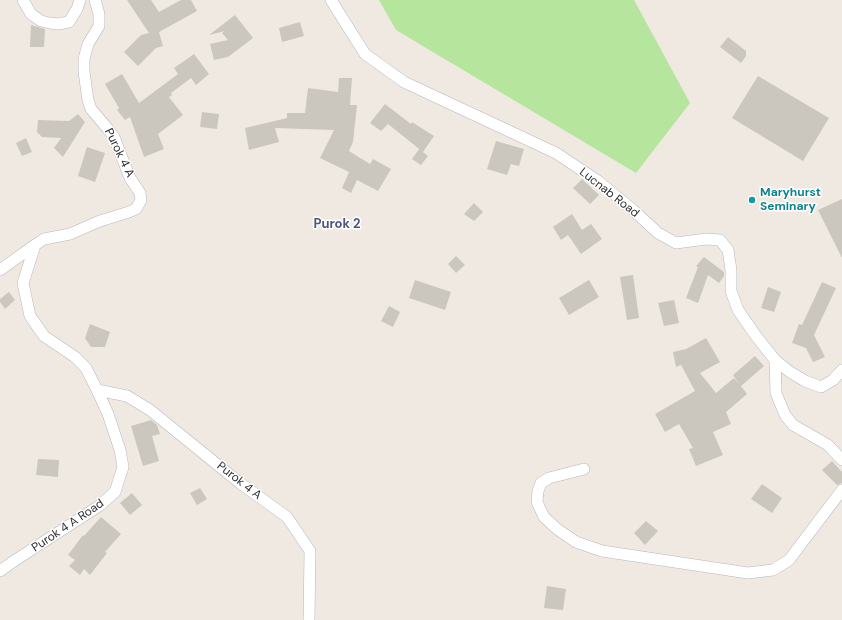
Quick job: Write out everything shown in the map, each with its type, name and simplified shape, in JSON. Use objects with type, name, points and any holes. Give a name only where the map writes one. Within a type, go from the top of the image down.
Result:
[{"type":"street","points":[[23,0],[31,14],[41,21],[58,24],[69,22],[77,9],[80,0]]},
{"type":"street","name":"Purok 4 A","points":[[35,245],[44,240],[70,234],[100,221],[129,212],[136,209],[141,200],[140,193],[130,178],[114,137],[91,109],[88,100],[84,59],[88,44],[99,26],[99,14],[95,0]]},
{"type":"street","name":"Lucnab Road","points":[[331,0],[365,54],[404,82],[556,153],[598,181],[658,233],[676,243],[706,239],[720,240],[728,250],[731,270],[731,291],[738,310],[775,360],[790,372],[805,381],[821,387],[833,380],[842,370]]},
{"type":"street","points":[[0,270],[35,245]]},
{"type":"street","name":"Purok 4 A Road","points":[[0,571],[99,506],[115,492],[123,467],[120,450],[98,390],[86,368],[75,357],[44,336],[30,316],[23,283],[35,245]]},
{"type":"street","points":[[775,360],[776,393],[785,415],[793,425],[828,445],[842,460]]},
{"type":"street","name":"Purok 4 A","points":[[98,390],[127,396],[150,410],[240,483],[287,517],[310,551],[309,620]]},
{"type":"street","points":[[584,469],[548,478],[541,483],[538,491],[537,502],[544,517],[556,529],[576,542],[602,551],[748,573],[773,570],[789,560],[842,490]]},
{"type":"green space","points":[[379,0],[634,0],[690,103],[636,173],[396,30]]},
{"type":"building","points":[[127,0],[151,0],[159,12],[181,0],[191,0],[197,11],[159,32],[163,46],[156,48],[138,66],[124,52],[141,35],[149,33]]},
{"type":"building","points":[[235,15],[253,38],[228,57],[214,60],[210,44],[228,40],[222,33],[225,31],[209,35]]},
{"type":"building","points":[[300,22],[304,36],[282,42],[279,28]]},
{"type":"building","points":[[31,25],[45,29],[44,47],[30,47]]},
{"type":"building","points":[[728,37],[746,51],[746,56],[741,63],[720,47]]},
{"type":"building","points":[[194,54],[209,74],[196,85],[191,78],[171,93],[172,95],[169,97],[183,115],[158,134],[164,149],[144,157],[130,117],[125,120],[117,110],[119,108],[105,84],[122,74],[139,103],[178,74],[174,68]]},
{"type":"building","points":[[758,76],[829,118],[803,161],[732,118]]},
{"type":"building","points":[[339,78],[352,78],[350,105],[357,105],[353,142],[349,151],[370,164],[373,159],[391,169],[378,191],[357,180],[351,193],[342,188],[349,172],[320,158],[334,130],[275,128],[279,142],[249,150],[245,128],[287,118],[287,113],[305,113],[308,88],[338,92]]},
{"type":"building","points":[[385,104],[411,124],[412,122],[434,136],[423,152],[388,124],[381,131],[370,123]]},
{"type":"building","points":[[202,112],[219,114],[217,129],[200,127]]},
{"type":"building","points":[[78,114],[85,122],[63,157],[54,148],[61,138],[42,137],[37,132],[38,120],[69,121]]},
{"type":"building","points":[[26,138],[32,152],[22,156],[16,143]]},
{"type":"building","points":[[496,141],[524,149],[519,166],[511,164],[507,175],[487,169]]},
{"type":"building","points":[[87,147],[105,153],[95,182],[78,176]]},
{"type":"building","points":[[419,149],[428,156],[421,165],[412,159]]},
{"type":"building","points":[[582,179],[599,195],[590,204],[573,188]]},
{"type":"building","points":[[842,199],[842,258],[818,210]]},
{"type":"building","points":[[474,203],[483,212],[474,221],[464,214]]},
{"type":"building","points":[[572,214],[582,230],[591,224],[602,239],[581,254],[568,235],[561,240],[553,227]]},
{"type":"building","points":[[456,256],[465,265],[456,273],[448,264]]},
{"type":"building","points":[[704,257],[724,272],[724,276],[719,283],[708,275],[698,303],[686,298],[698,267],[696,266]]},
{"type":"building","points":[[633,275],[639,318],[627,320],[620,277]]},
{"type":"building","points":[[415,280],[451,292],[445,310],[409,298]]},
{"type":"building","points":[[589,280],[599,297],[569,315],[559,298]]},
{"type":"building","points":[[822,282],[836,288],[814,335],[825,357],[813,362],[806,348],[792,343],[799,324],[802,325]]},
{"type":"building","points":[[768,287],[781,292],[774,312],[761,308]]},
{"type":"building","points":[[9,292],[15,300],[5,309],[0,302],[0,299]]},
{"type":"building","points":[[674,300],[679,323],[664,326],[658,303]]},
{"type":"building","points":[[389,306],[400,312],[393,327],[381,321]]},
{"type":"building","points":[[90,324],[110,332],[105,347],[91,347],[85,338]]},
{"type":"building","points":[[706,338],[720,362],[700,373],[716,393],[734,378],[740,385],[733,375],[755,356],[764,366],[741,386],[747,394],[726,412],[731,424],[713,432],[723,455],[696,466],[689,449],[693,448],[679,424],[665,432],[655,414],[695,391],[681,365],[676,367],[673,352],[686,349]]},
{"type":"building","points":[[151,420],[157,425],[160,434],[152,436],[159,461],[143,466],[131,426]]},
{"type":"building","points":[[38,459],[59,460],[58,477],[36,475]]},
{"type":"building","points":[[832,461],[842,472],[842,483],[837,485],[822,470]]},
{"type":"building","points":[[762,484],[782,498],[772,513],[751,499]]},
{"type":"building","points":[[200,488],[207,499],[197,505],[190,493]]},
{"type":"building","points":[[132,493],[142,505],[130,515],[120,503]]},
{"type":"building","points":[[101,517],[121,534],[105,552],[107,553],[90,575],[84,569],[80,575],[69,566],[75,560],[68,555],[83,535],[84,536]]},
{"type":"building","points":[[646,521],[658,531],[645,545],[634,533]]},
{"type":"building","points":[[547,586],[566,589],[563,610],[544,608]]},
{"type":"place","name":"Maryhurst Seminary","points":[[752,200]]},
{"type":"district","name":"Purok 2","points":[[337,225]]}]
